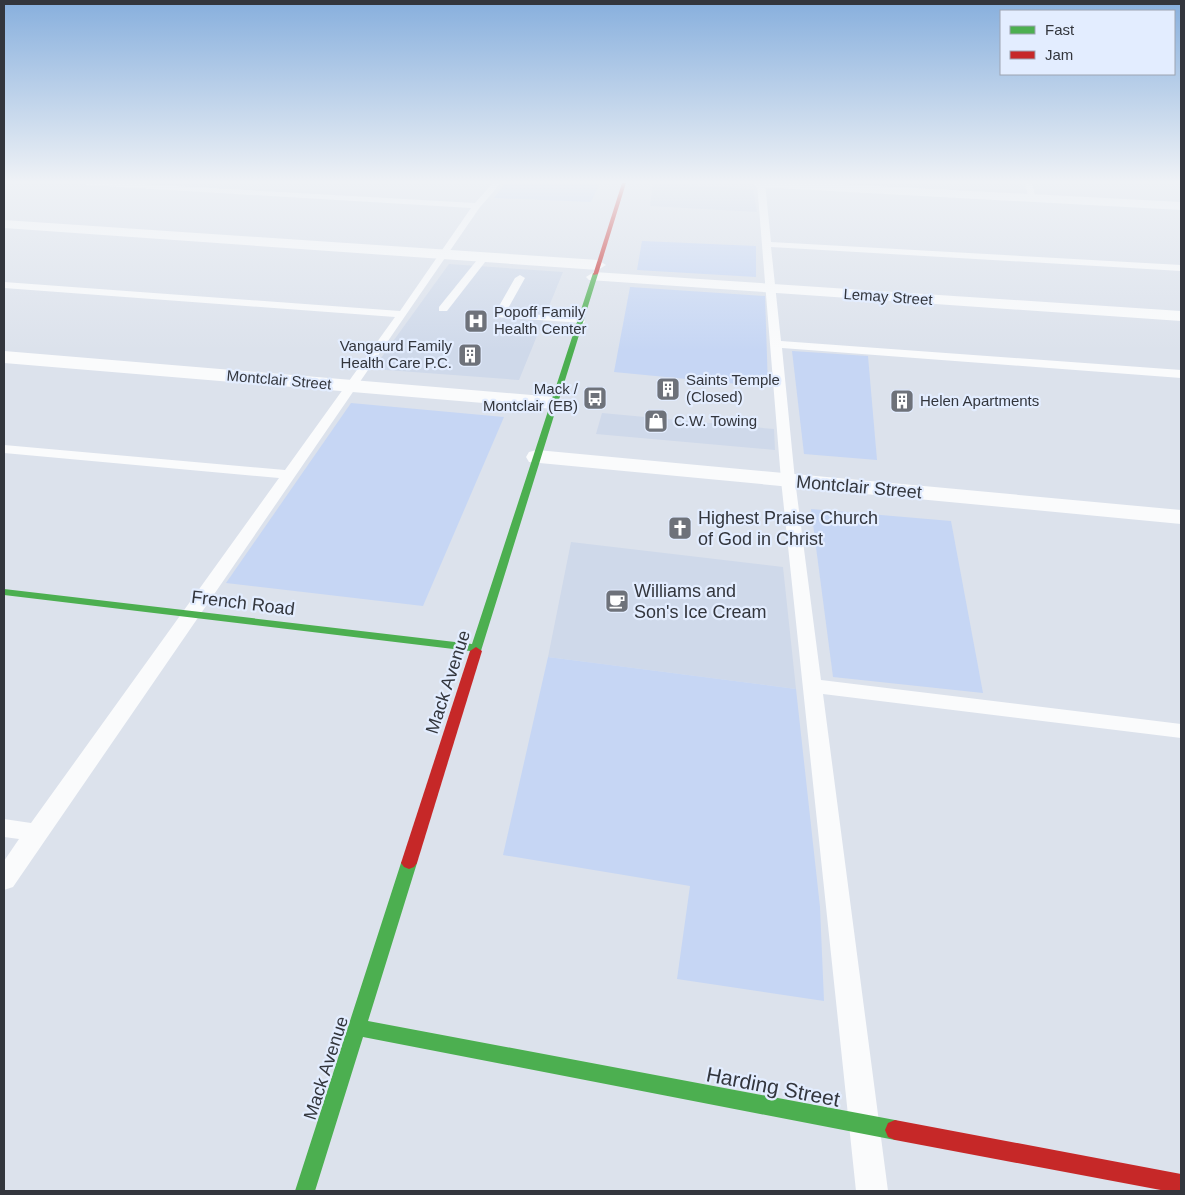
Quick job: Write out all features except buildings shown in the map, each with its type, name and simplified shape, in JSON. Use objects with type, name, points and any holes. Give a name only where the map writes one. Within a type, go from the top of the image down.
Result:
[{"type":"main road","name":"Mack Avenue","points":[[305,1191],[606,239]]},
{"type":"main road","name":"French Road","points":[[4,592],[477,648]]},
{"type":"main road","name":"Harding Street","points":[[357,1027],[1181,1184]]},
{"type":"street","name":"Lemay Street","points":[[222,239],[484,257],[769,289],[1181,316]]},
{"type":"street","name":"Montclair Street","points":[[4,357],[555,403]]},
{"type":"street","name":"Montclair Street","points":[[537,457],[1181,517]]},
{"type":"lane","points":[[4,880],[456,239]]},
{"type":"lane","points":[[766,239],[788,480],[872,1191]]},
{"type":"lane","points":[[766,244],[1181,268]]},
{"type":"lane","points":[[443,309],[484,257]]},
{"type":"lane","points":[[520,278],[499,315],[580,321]]},
{"type":"lane","points":[[4,285],[403,314]]},
{"type":"lane","points":[[775,344],[1181,374]]},
{"type":"lane","points":[[4,449],[290,475]]},
{"type":"lane","points":[[813,686],[1181,731]]},
{"type":"lane","points":[[4,828],[37,833]]},
{"type":"shaded area","points":[[642,241],[756,246],[756,277],[637,270]]},
{"type":"shaded area","name":"Popoff Family Health Center","points":[[449,264],[563,272],[519,380],[373,369]]},
{"type":"shaded area","points":[[630,287],[765,296],[768,387],[614,372]]},
{"type":"shaded area","points":[[792,351],[868,356],[877,460],[804,454]]},
{"type":"shaded area","points":[[351,403],[504,417],[423,606],[226,583]]},
{"type":"shaded area","points":[[602,413],[774,429],[775,450],[596,434]]},
{"type":"shaded area","points":[[811,509],[951,521],[983,693],[833,677]]},
{"type":"shaded area","points":[[571,542],[783,567],[796,689],[548,657]]},
{"type":"shaded area","points":[[548,657],[796,689],[820,907],[824,1001],[677,979],[690,886],[503,855]]},
{"type":"traffic: fast","points":[[476,651],[595,274]]},
{"type":"traffic: fast","points":[[4,592],[477,648]]},
{"type":"traffic: fast","points":[[305,1191],[409,863]]},
{"type":"traffic: fast","points":[[357,1027],[895,1130]]},
{"type":"traffic: jam","points":[[595,274],[606,239]]},
{"type":"traffic: jam","points":[[409,863],[476,651]]},
{"type":"traffic: jam","points":[[895,1130],[1181,1184]]},
{"type":"place","name":"Popoff Family Health Center","points":[[476,321]]},
{"type":"place","name":"Vangaurd Family Health Care P.C.","points":[[470,355]]},
{"type":"place","name":"Saints Temple (Closed)","points":[[668,389]]},
{"type":"place","name":"Mack / Montclair (EB)","points":[[595,398]]},
{"type":"place","name":"Helen Apartments","points":[[902,401]]},
{"type":"place","name":"C.W. Towing","points":[[656,421]]},
{"type":"place","name":"Highest Praise Church of God in Christ","points":[[680,528]]},
{"type":"place","name":"Williams and Son's Ice Cream","points":[[617,601]]}]
